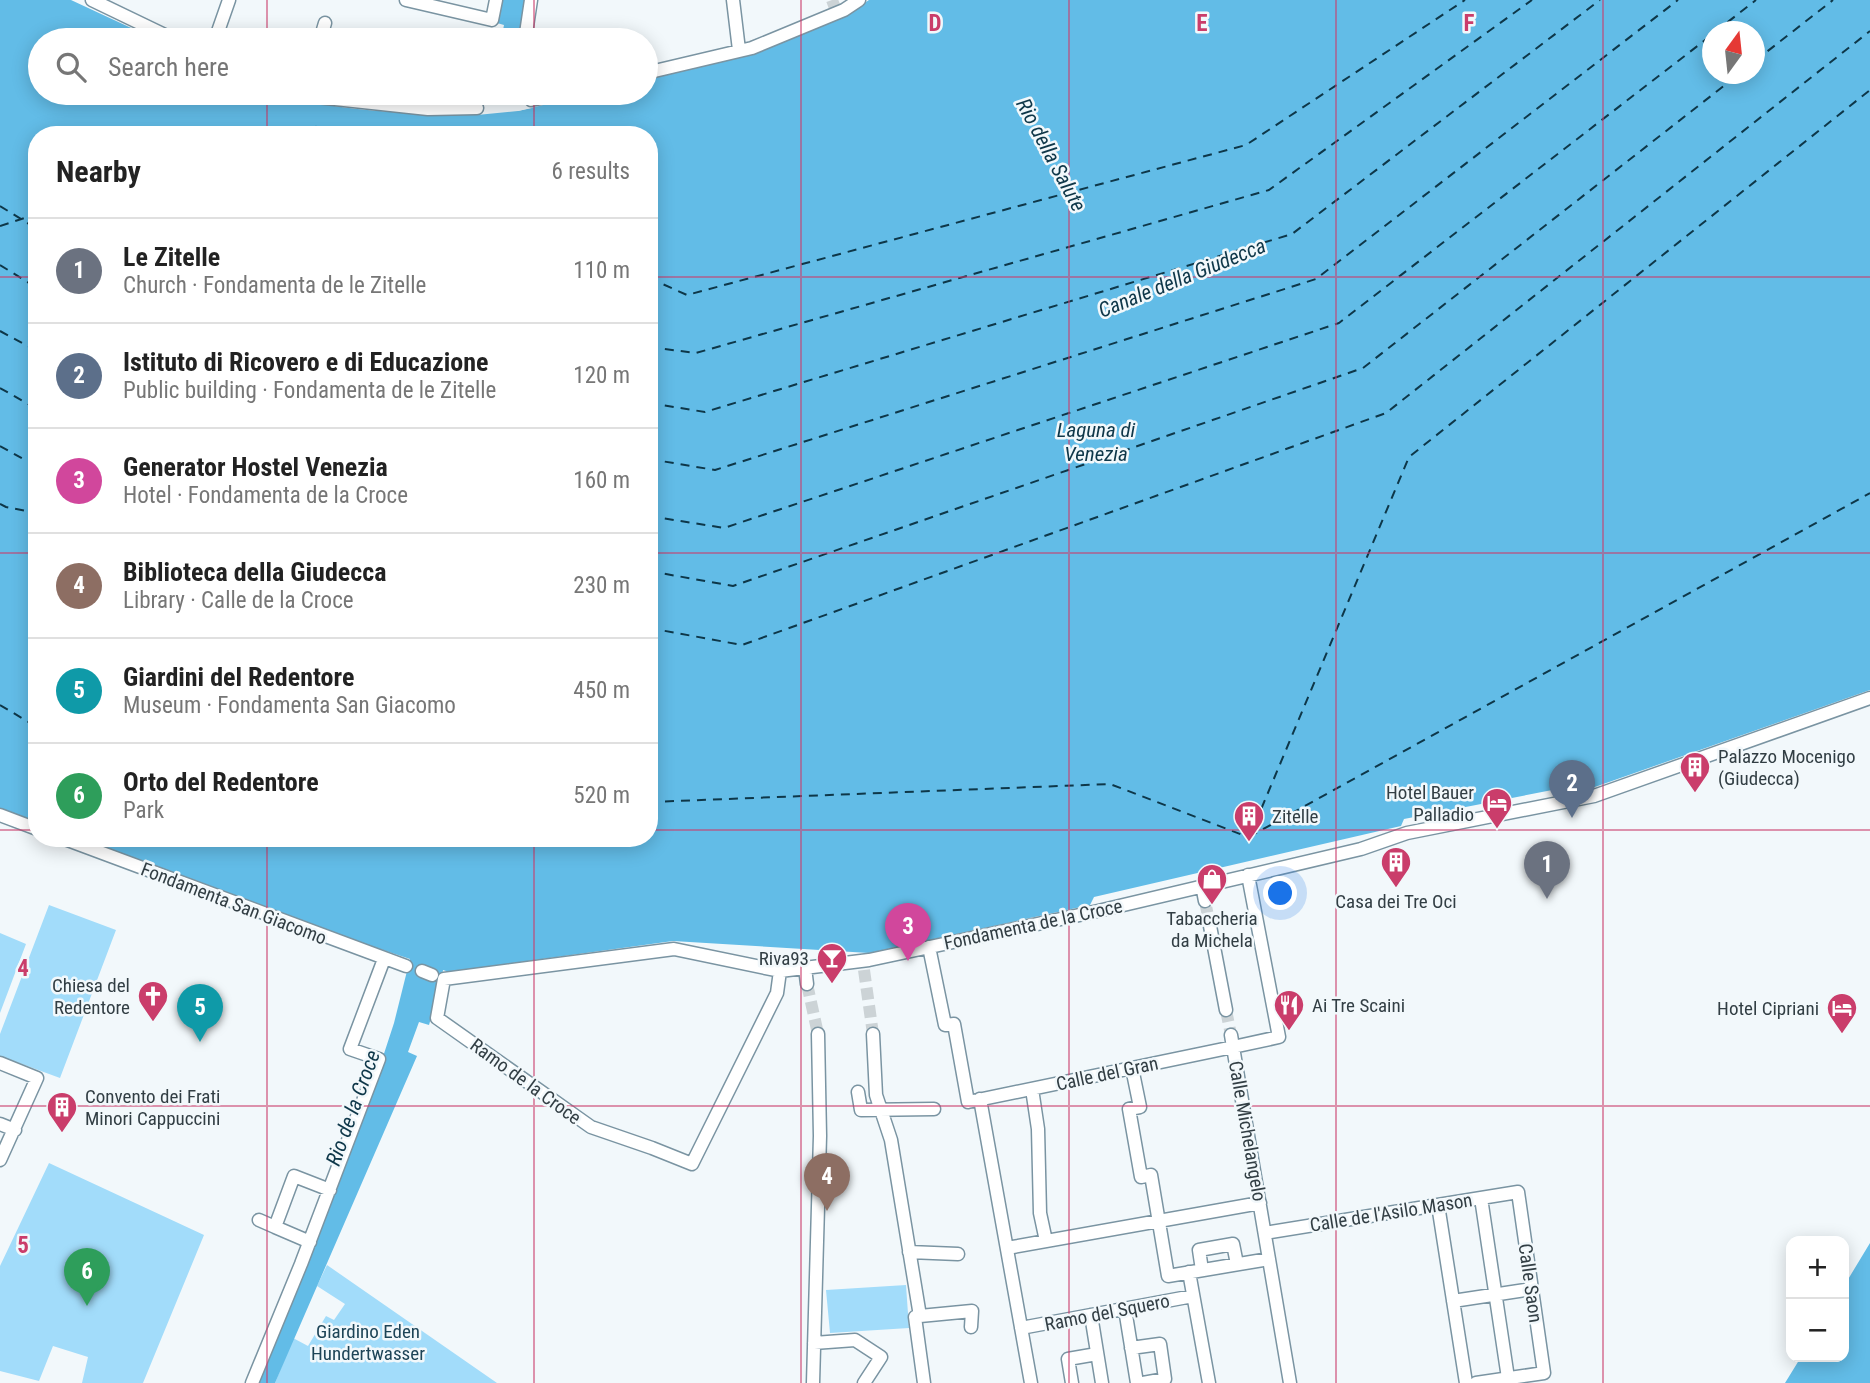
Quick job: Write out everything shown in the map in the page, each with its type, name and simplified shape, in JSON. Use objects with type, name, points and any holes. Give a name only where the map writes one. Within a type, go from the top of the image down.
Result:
[{"type":"street","points":[[92,0],[150,28]]},
{"type":"street","points":[[219,28],[229,0]]},
{"type":"street","points":[[405,0],[492,20],[496,0]]},
{"type":"street","points":[[527,28],[531,0]]},
{"type":"street","points":[[733,0],[739,50]]},
{"type":"street","points":[[658,70],[752,48],[859,0]]},
{"type":"street","points":[[324,28],[325,23]]},
{"type":"street","points":[[394,105],[428,109],[477,108]]},
{"type":"street","name":"Fondamenta de la Croce","points":[[432,975],[674,949],[780,971],[863,966],[929,947],[1098,911],[1361,849],[1407,833],[1594,796],[1870,698]]},
{"type":"street","points":[[0,815],[28,826]]},
{"type":"street","name":"Fondamenta San Giacomo","points":[[86,847],[406,966]]},
{"type":"street","name":"Calle Michelangelo","points":[[1248,875],[1279,1037],[1232,1041],[1290,1383]]},
{"type":"street","points":[[1202,885],[1205,901]]},
{"type":"street","points":[[1210,926],[1226,1010]]},
{"type":"street","points":[[929,947],[946,1026],[954,1024],[968,1102],[980,1099],[1031,1383]]},
{"type":"street","points":[[252,1383],[330,1190],[379,1059],[350,1049],[384,959]]},
{"type":"street","points":[[805,968],[807,984]]},
{"type":"street","name":"Ramo de la Croce","points":[[432,975],[437,1018],[591,1127],[652,1147],[692,1164],[777,993],[780,971]]},
{"type":"street","points":[[813,1383],[820,1136],[817,1034]]},
{"type":"street","points":[[873,1034],[876,1095],[891,1140],[920,1317]]},
{"type":"street","name":"Calle del Gran","points":[[980,1099],[1132,1068],[1232,1041]]},
{"type":"street","points":[[0,1063],[37,1078],[0,1160]]},
{"type":"street","points":[[1132,1068],[1140,1107],[1129,1109],[1141,1177],[1151,1175],[1172,1300]]},
{"type":"street","points":[[1032,1089],[1038,1129],[1040,1213],[1046,1241]]},
{"type":"street","points":[[858,1092],[861,1110],[934,1108]]},
{"type":"street","points":[[0,1124],[15,1130]]},
{"type":"street","points":[[275,1227],[294,1176],[330,1190]]},
{"type":"street","name":"Calle de l'Asilo Mason","points":[[1265,1233],[1518,1192]]},
{"type":"street","name":"Calle Saon","points":[[1508,1378],[1544,1373],[1518,1192]]},
{"type":"street","points":[[1476,1383],[1508,1378],[1481,1198]]},
{"type":"street","points":[[1007,1248],[1260,1203]]},
{"type":"street","points":[[1438,1205],[1466,1383]]},
{"type":"street","points":[[259,1220],[310,1241]]},
{"type":"street","points":[[1209,1383],[1194,1296],[1199,1250],[1233,1244],[1237,1265]]},
{"type":"street","points":[[909,1252],[958,1254]]},
{"type":"street","points":[[1168,1276],[1269,1259]]},
{"type":"street","points":[[1453,1301],[1532,1289]]},
{"type":"street","name":"Ramo del Squero","points":[[1021,1328],[1194,1296]]},
{"type":"street","points":[[1125,1309],[1137,1383]]},
{"type":"street","points":[[924,1383],[915,1317],[972,1311],[971,1327]]},
{"type":"street","points":[[1091,1315],[1102,1383]]},
{"type":"street","points":[[814,1343],[855,1340],[881,1357],[864,1383]]},
{"type":"street","points":[[1131,1348],[1160,1344],[1165,1379],[1143,1383]]},
{"type":"street","points":[[1072,1383],[1068,1359],[1097,1354]]},
{"type":"green space","points":[[49,905],[116,930],[60,1078],[0,1056],[0,1034]]},
{"type":"green space","points":[[0,933],[26,944],[0,1013]]},
{"type":"green space","points":[[49,1163],[204,1235],[143,1383],[82,1383],[88,1357],[53,1346],[39,1381],[0,1371],[0,1266]]},
{"type":"green space","name":"Giardino Eden Hundertwasser","points":[[327,1265],[497,1383],[275,1383],[293,1338],[308,1346],[326,1316],[334,1320],[345,1304],[317,1286]]},
{"type":"green space","points":[[906,1285],[909,1328],[830,1333],[826,1290]]},
{"type":"water","name":"Laguna di Venezia","points":[[0,0],[71,0],[131,28],[28,28],[28,105],[332,105],[407,113],[487,114],[487,105],[517,105],[518,111],[543,105],[658,105],[658,77],[751,54],[846,15],[869,0],[1870,0],[1870,690],[1592,788],[1588,783],[1404,819],[1401,826],[1094,897],[1090,905],[869,953],[673,941],[449,972],[443,970],[435,1019],[431,1018],[429,1025],[419,1022],[408,1052],[417,1056],[275,1383],[258,1383],[378,1072],[410,959],[239,902],[102,847],[658,847],[658,126],[28,126],[28,819],[0,808]]},
{"type":"water","points":[[501,0],[528,0],[524,28],[503,28],[504,25],[497,23]]},
{"type":"water","points":[[1870,1243],[1870,1383],[1785,1383],[1798,1362],[1849,1362],[1849,1278]]},
{"type":"pier","points":[[483,105],[531,105],[532,108],[477,115],[477,111],[484,111]]},
{"type":"ferry route","points":[[658,282],[687,295],[1246,145],[1465,0]]},
{"type":"ferry route","points":[[658,348],[696,353],[1269,190],[1532,0]]},
{"type":"ferry route","points":[[658,404],[705,412],[1292,234],[1600,0]]},
{"type":"ferry route","points":[[658,460],[715,470],[1316,279],[1678,0]]},
{"type":"ferry route","points":[[1729,21],[1756,0]]},
{"type":"ferry route","points":[[1765,53],[1833,0]]},
{"type":"ferry route","points":[[658,630],[742,645],[1386,413],[1870,31]]},
{"type":"ferry route","points":[[658,517],[724,528],[1339,323],[1702,42]]},
{"type":"ferry route","points":[[658,573],[733,586],[1363,368],[1726,84]]},
{"type":"ferry route","points":[[1249,838],[1409,457],[1870,90]]},
{"type":"ferry route","points":[[0,206],[28,223]]},
{"type":"ferry route","points":[[0,226],[28,217]]},
{"type":"ferry route","points":[[0,265],[28,282]]},
{"type":"ferry route","points":[[0,331],[28,346]]},
{"type":"ferry route","points":[[0,388],[28,404]]},
{"type":"ferry route","points":[[0,446],[28,460]]},
{"type":"ferry route","points":[[1249,837],[1870,493]]},
{"type":"ferry route","points":[[0,504],[28,511]]},
{"type":"ferry route","points":[[0,705],[28,722]]},
{"type":"ferry route","points":[[658,802],[1110,784],[1248,837]]},
{"type":"tunnel","points":[[832,0],[835,8]]},
{"type":"tunnel","points":[[1205,901],[1210,926]]},
{"type":"tunnel","points":[[864,970],[873,1034]]},
{"type":"tunnel","points":[[807,984],[818,1034]]},
{"type":"tunnel","points":[[1226,1010],[1231,1035]]},
{"type":"place","name":"Palazzo Mocenigo (Giudecca)","points":[[1695,794]]},
{"type":"place","name":"Istituto di Ricovero e di Educazione","points":[[1572,818]]},
{"type":"place","name":"Hotel Bauer Palladio","points":[[1497,830]]},
{"type":"place","name":"Zitelle","points":[[1249,843]]},
{"type":"place","name":"Casa dei Tre Oci","points":[[1396,889]]},
{"type":"place","name":"Le Zitelle","points":[[1547,899]]},
{"type":"place","name":"Tabaccheria da Michela","points":[[1212,906]]},
{"type":"place","name":"Generator Hostel Venezia","points":[[908,961]]},
{"type":"place","name":"Riva93","points":[[832,985]]},
{"type":"place","name":"Chiesa del Redentore","points":[[153,1023]]},
{"type":"place","name":"Ai Tre Scaini","points":[[1289,1032]]},
{"type":"place","name":"Hotel Cipriani","points":[[1842,1035]]},
{"type":"place","name":"Giardini del Redentore","points":[[200,1042]]},
{"type":"place","name":"Convento dei Frati Minori Cappuccini","points":[[62,1134]]},
{"type":"place","name":"Biblioteca della Giudecca","points":[[827,1211]]},
{"type":"place","name":"Orto del Redentore","points":[[87,1306]]},
{"type":"water label","name":"Rio della Salute","points":[[1051,155]]},
{"type":"water label","name":"Canale della Giudecca","points":[[1182,278]]},
{"type":"water label","name":"Rio de la Croce","points":[[353,1108]]}]
